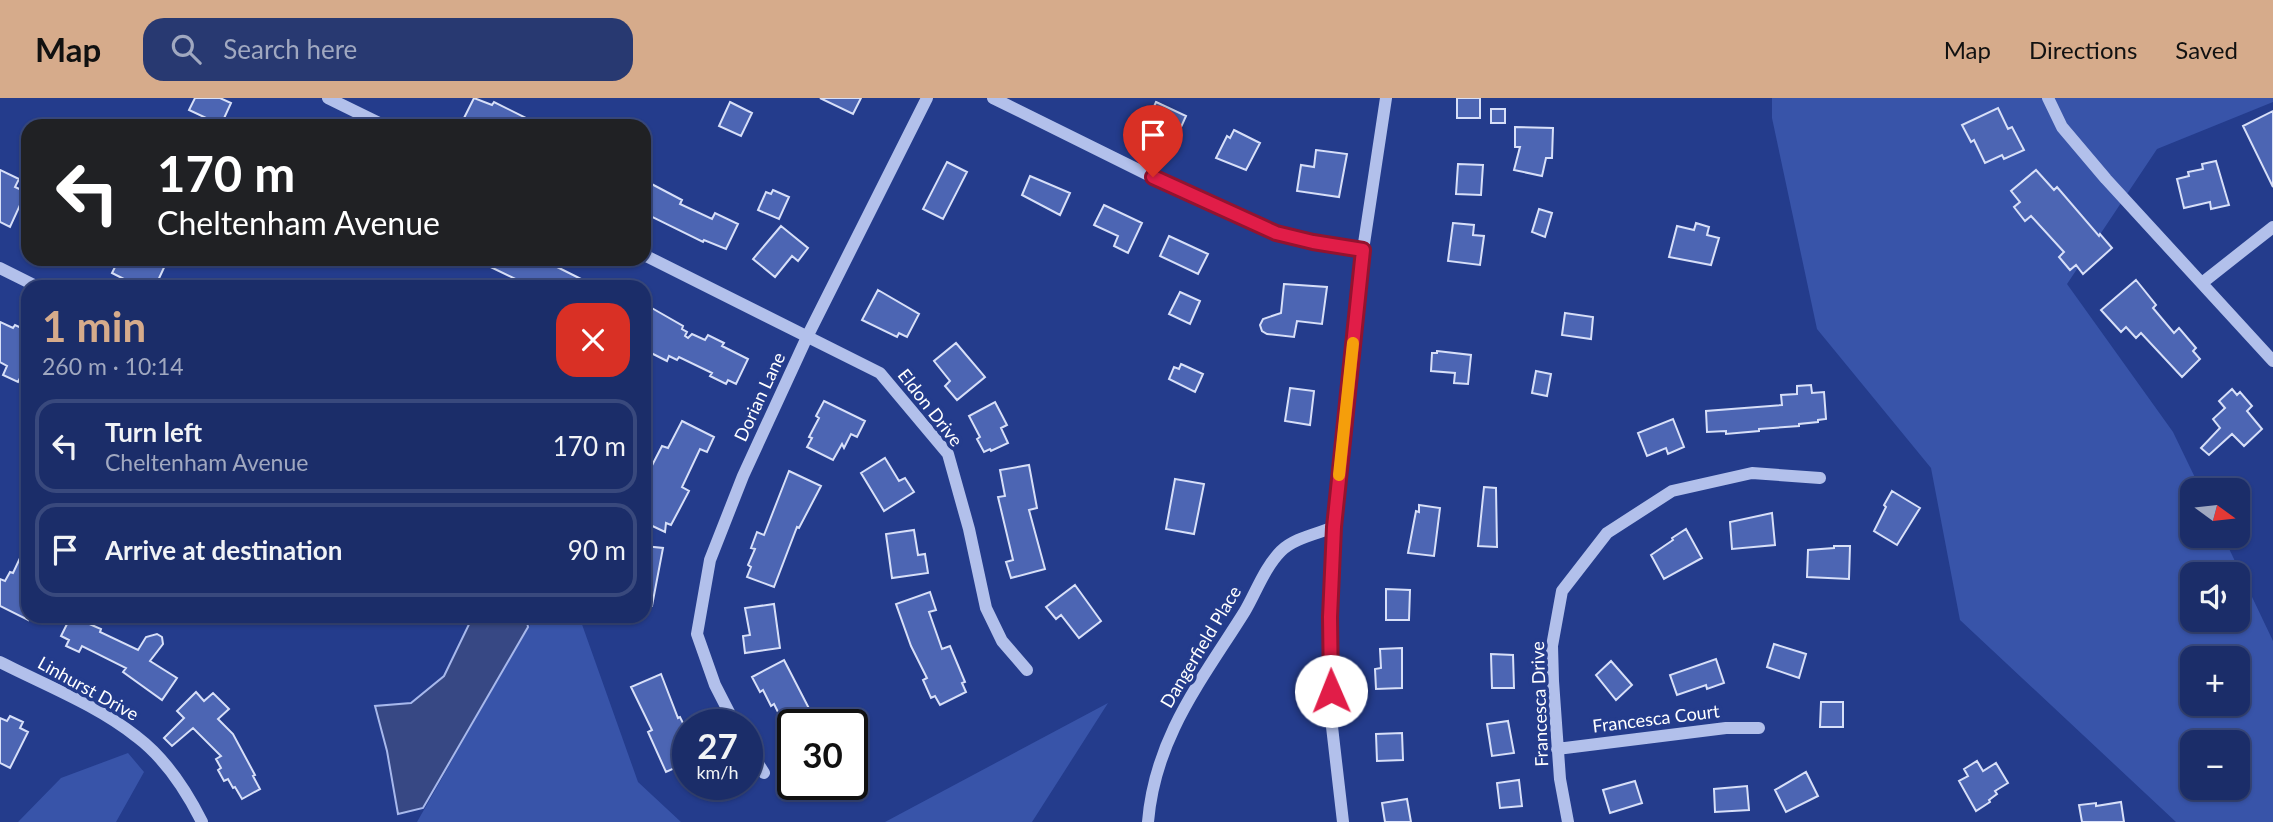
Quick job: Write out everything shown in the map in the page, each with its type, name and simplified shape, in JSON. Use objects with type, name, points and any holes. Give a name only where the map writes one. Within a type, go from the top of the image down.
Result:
[{"type":"street","points":[[328,98],[371,119]]},
{"type":"street","name":"Dorian Lane","points":[[727,709],[715,685],[697,634],[710,560],[743,476],[807,337],[928,98]]},
{"type":"street","points":[[993,98],[1172,187],[1258,225],[1296,239],[1363,250]]},
{"type":"street","points":[[1343,822],[1331,718],[1330,617],[1334,527],[1363,250],[1386,98]]},
{"type":"street","points":[[2048,98],[2062,127],[2273,361]]},
{"type":"street","points":[[2202,283],[2273,227]]},
{"type":"street","name":"Eldon Drive","points":[[651,259],[880,373],[948,454],[969,529],[986,608],[1002,641],[1027,670]]},
{"type":"street","points":[[0,268],[24,280]]},
{"type":"street","name":"Francesca Drive","points":[[1568,822],[1557,749],[1552,646],[1562,591],[1607,533],[1672,491],[1752,472],[1819,478]]},
{"type":"street","name":"Dangerfield Place","points":[[1148,822],[1163,750],[1179,715],[1268,569],[1289,545],[1334,527]]},
{"type":"street","name":"Linhurst Drive","points":[[0,662],[101,714],[137,737],[162,760],[188,795],[202,822]]},
{"type":"street","name":"Francesca Court","points":[[1557,749],[1726,728],[1759,728]]},
{"type":"shaded area","points":[[1772,98],[2273,98],[2273,102],[2157,149],[2067,284],[2173,432],[2195,478],[2180,478],[2180,548],[2229,548],[2235,562],[2180,562],[2180,632],[2250,632],[2250,593],[2273,641],[2273,822],[2176,822],[1960,620],[1931,468],[1817,329],[1772,118]]},
{"type":"shaded area","points":[[470,623],[527,623],[528,627],[423,808],[398,814],[387,751],[375,706],[411,703],[444,676]]},
{"type":"shaded area","points":[[532,623],[581,623],[638,782],[681,822],[417,822]]},
{"type":"shaded area","points":[[1108,703],[1032,822],[885,822]]},
{"type":"shaded area","points":[[128,753],[144,772],[116,822],[18,822],[61,778]]},
{"type":"building","points":[[195,98],[220,98],[231,103],[224,119],[208,119],[189,110]]},
{"type":"building","points":[[474,98],[492,105],[494,102],[528,119],[464,119]]},
{"type":"building","points":[[820,98],[861,98],[853,114]]},
{"type":"building","points":[[1457,98],[1480,98],[1480,118],[1457,118]]},
{"type":"building","points":[[730,102],[752,113],[741,136],[719,126]]},
{"type":"building","points":[[1156,102],[1186,116],[1177,136],[1146,124]]},
{"type":"building","points":[[1998,108],[2008,129],[2012,127],[2024,150],[2004,159],[2002,155],[1985,163],[1974,140],[1971,142],[1962,125]]},
{"type":"building","points":[[1491,109],[1505,109],[1505,123],[1491,123]]},
{"type":"building","points":[[2273,111],[2273,187],[2243,126]]},
{"type":"building","points":[[1515,127],[1553,128],[1552,158],[1546,158],[1542,176],[1514,170],[1520,147],[1515,147]]},
{"type":"building","points":[[1234,130],[1260,143],[1246,170],[1216,158],[1227,136],[1230,138]]},
{"type":"building","points":[[1316,150],[1347,154],[1339,197],[1297,191],[1301,165],[1314,167]]},
{"type":"building","points":[[2216,161],[2229,205],[2211,209],[2210,202],[2184,208],[2177,179],[2189,176],[2188,172],[2203,169],[2202,164]]},
{"type":"building","points":[[947,162],[967,172],[943,219],[923,209]]},
{"type":"building","points":[[1458,164],[1483,165],[1481,195],[1456,194]]},
{"type":"building","points":[[0,170],[19,179],[15,187],[21,190],[21,203],[10,227],[0,222]]},
{"type":"building","points":[[2036,170],[2054,190],[2057,187],[2112,248],[2083,274],[2076,265],[2070,270],[2059,257],[2064,252],[2031,216],[2025,221],[2014,207],[2020,202],[2011,191]]},
{"type":"building","points":[[1030,176],[1070,193],[1060,215],[1022,195]]},
{"type":"building","points":[[651,184],[682,200],[680,204],[712,219],[715,213],[738,224],[726,249],[704,240],[703,242],[651,216]]},
{"type":"building","points":[[773,190],[789,197],[779,219],[758,210],[766,192],[771,194]]},
{"type":"building","points":[[1104,205],[1142,223],[1128,253],[1114,246],[1118,236],[1094,225]]},
{"type":"building","points":[[1539,209],[1552,213],[1545,237],[1532,232]]},
{"type":"building","points":[[1453,223],[1474,225],[1473,235],[1484,236],[1480,265],[1448,261]]},
{"type":"building","points":[[1696,223],[1709,227],[1707,235],[1719,238],[1711,265],[1669,257],[1677,226],[1694,230]]},
{"type":"building","points":[[781,226],[808,248],[798,261],[792,256],[775,277],[753,259]]},
{"type":"building","points":[[1169,236],[1208,254],[1198,274],[1160,256]]},
{"type":"building","points":[[116,266],[165,266],[158,280],[126,280],[112,273]]},
{"type":"building","points":[[488,266],[555,266],[583,280],[518,280]]},
{"type":"building","points":[[2136,280],[2156,305],[2153,308],[2174,333],[2179,328],[2196,348],[2193,351],[2200,359],[2182,377],[2141,333],[2136,338],[2126,327],[2121,332],[2101,310]]},
{"type":"building","points":[[1284,284],[1327,287],[1322,324],[1297,321],[1294,337],[1262,331],[1260,325],[1263,319],[1281,313]]},
{"type":"building","points":[[878,290],[919,314],[907,337],[899,333],[897,337],[862,320]]},
{"type":"building","points":[[1180,292],[1200,301],[1190,324],[1169,314]]},
{"type":"building","points":[[651,308],[683,326],[688,338],[692,334],[705,340],[708,335],[724,343],[722,346],[748,359],[736,384],[728,380],[726,384],[710,376],[712,373],[679,357],[677,360],[669,356],[667,361],[651,353]]},
{"type":"building","points":[[1565,313],[1593,317],[1591,339],[1562,335]]},
{"type":"building","points":[[0,322],[13,328],[15,325],[21,328],[21,376],[18,382],[3,375],[7,366],[0,362]]},
{"type":"building","points":[[956,343],[985,377],[957,400],[945,386],[950,381],[934,361]]},
{"type":"building","points":[[1437,351],[1471,355],[1468,384],[1454,383],[1455,373],[1431,371],[1432,353]]},
{"type":"building","points":[[1181,364],[1203,374],[1195,392],[1169,379],[1174,367],[1179,369]]},
{"type":"building","points":[[1536,371],[1551,374],[1547,396],[1532,393]]},
{"type":"building","points":[[1811,385],[1812,393],[1824,392],[1826,419],[1799,426],[1759,431],[1726,434],[1726,431],[1707,432],[1706,411],[1782,405],[1781,395],[1797,394],[1797,386]]},
{"type":"building","points":[[1290,388],[1314,391],[1310,425],[1285,421]]},
{"type":"building","points":[[2232,389],[2237,395],[2240,392],[2252,406],[2247,411],[2262,429],[2244,446],[2232,434],[2209,455],[2201,448],[2220,428],[2213,419],[2225,408],[2219,401]]},
{"type":"building","points":[[824,401],[865,421],[857,437],[851,434],[844,448],[842,444],[833,460],[807,447],[819,418],[816,416]]},
{"type":"building","points":[[995,402],[1007,425],[1001,428],[1008,443],[984,452],[969,416]]},
{"type":"building","points":[[1673,419],[1684,447],[1668,454],[1666,448],[1647,456],[1638,433]]},
{"type":"building","points":[[682,421],[714,437],[707,452],[700,449],[682,487],[689,491],[671,525],[666,523],[665,532],[651,525],[651,467],[662,446],[668,448]]},
{"type":"building","points":[[885,458],[899,481],[905,478],[914,492],[884,511],[861,473]]},
{"type":"building","points":[[1029,465],[1037,508],[1029,510],[1045,569],[1011,578],[1006,562],[1013,560],[998,497],[1005,496],[1000,470]]},
{"type":"building","points":[[789,471],[821,486],[799,528],[797,527],[774,587],[747,577],[751,567],[748,565],[755,549],[751,548],[757,532],[764,535]]},
{"type":"building","points":[[1175,479],[1204,484],[1194,534],[1166,529]]},
{"type":"building","points":[[1484,487],[1496,488],[1497,547],[1478,546]]},
{"type":"building","points":[[1892,491],[1920,508],[1897,545],[1874,531]]},
{"type":"building","points":[[1419,505],[1440,508],[1434,556],[1408,553]]},
{"type":"building","points":[[1772,513],[1775,545],[1732,549],[1730,522]]},
{"type":"building","points":[[1686,529],[1702,558],[1664,579],[1651,555]]},
{"type":"building","points":[[914,530],[918,555],[925,554],[928,573],[892,578],[886,534]]},
{"type":"building","points":[[1850,546],[1849,579],[1807,577],[1808,550]]},
{"type":"building","points":[[651,547],[663,548],[651,606]]},
{"type":"building","points":[[21,556],[21,616],[0,606],[0,579],[5,581],[10,572],[13,573]]},
{"type":"building","points":[[1075,585],[1101,621],[1079,638],[1061,615],[1056,619],[1046,607]]},
{"type":"building","points":[[1386,589],[1410,590],[1409,620],[1386,620]]},
{"type":"building","points":[[930,592],[936,610],[929,612],[942,649],[950,646],[965,682],[962,683],[966,692],[940,705],[935,696],[931,698],[923,680],[927,678],[911,646],[896,604]]},
{"type":"building","points":[[774,604],[780,648],[745,653],[743,636],[750,635],[745,608]]},
{"type":"building","points":[[68,623],[87,623],[138,650],[146,637],[157,634],[162,637],[163,644],[150,661],[177,678],[162,700],[123,672],[126,668],[82,646],[79,652],[66,646],[69,640],[61,636]]},
{"type":"building","points":[[1774,644],[1806,654],[1799,678],[1767,667]]},
{"type":"building","points":[[1402,648],[1402,688],[1376,689],[1375,669],[1381,668],[1380,649]]},
{"type":"building","points":[[1491,654],[1513,655],[1514,688],[1492,688]]},
{"type":"building","points":[[1716,659],[1724,683],[1707,689],[1706,685],[1677,695],[1670,675]]},
{"type":"building","points":[[784,660],[809,709],[777,710],[774,704],[771,706],[763,690],[760,692],[752,677]]},
{"type":"building","points":[[1611,661],[1632,685],[1616,700],[1596,675]]},
{"type":"building","points":[[661,674],[675,709],[672,709],[672,769],[666,772],[648,732],[652,730],[631,687]]},
{"type":"building","points":[[196,692],[204,701],[213,693],[229,709],[218,719],[233,734],[260,789],[242,799],[228,779],[224,781],[218,770],[221,768],[216,759],[221,756],[193,728],[172,746],[164,738],[184,718],[177,711]]},
{"type":"building","points":[[1821,702],[1843,702],[1843,727],[1820,727]]},
{"type":"building","points":[[10,716],[23,722],[20,728],[28,732],[10,768],[0,763],[0,718],[7,721]]},
{"type":"building","points":[[1508,721],[1514,753],[1492,756],[1487,724]]},
{"type":"building","points":[[1402,733],[1403,760],[1377,761],[1376,734]]},
{"type":"building","points":[[1977,761],[1983,771],[1996,763],[2008,783],[1995,791],[1997,794],[1990,802],[1976,811],[1959,781],[1968,776],[1964,769]]},
{"type":"building","points":[[1806,772],[1818,796],[1786,812],[1775,790]]},
{"type":"building","points":[[1519,780],[1522,806],[1500,808],[1497,783]]},
{"type":"building","points":[[1635,781],[1642,803],[1610,813],[1603,790]]},
{"type":"building","points":[[1747,786],[1749,810],[1715,812],[1714,789]]},
{"type":"building","points":[[1407,799],[1411,822],[1385,822],[1382,803]]},
{"type":"building","points":[[2121,802],[2124,822],[2082,822],[2079,805],[2096,803],[2096,806]]},
{"type":"slow traffic","points":[[1339,475],[1353,343]]},
{"type":"route","points":[[1153,177],[1276,233],[1363,250],[1334,527],[1330,617],[1331,691]]}]
